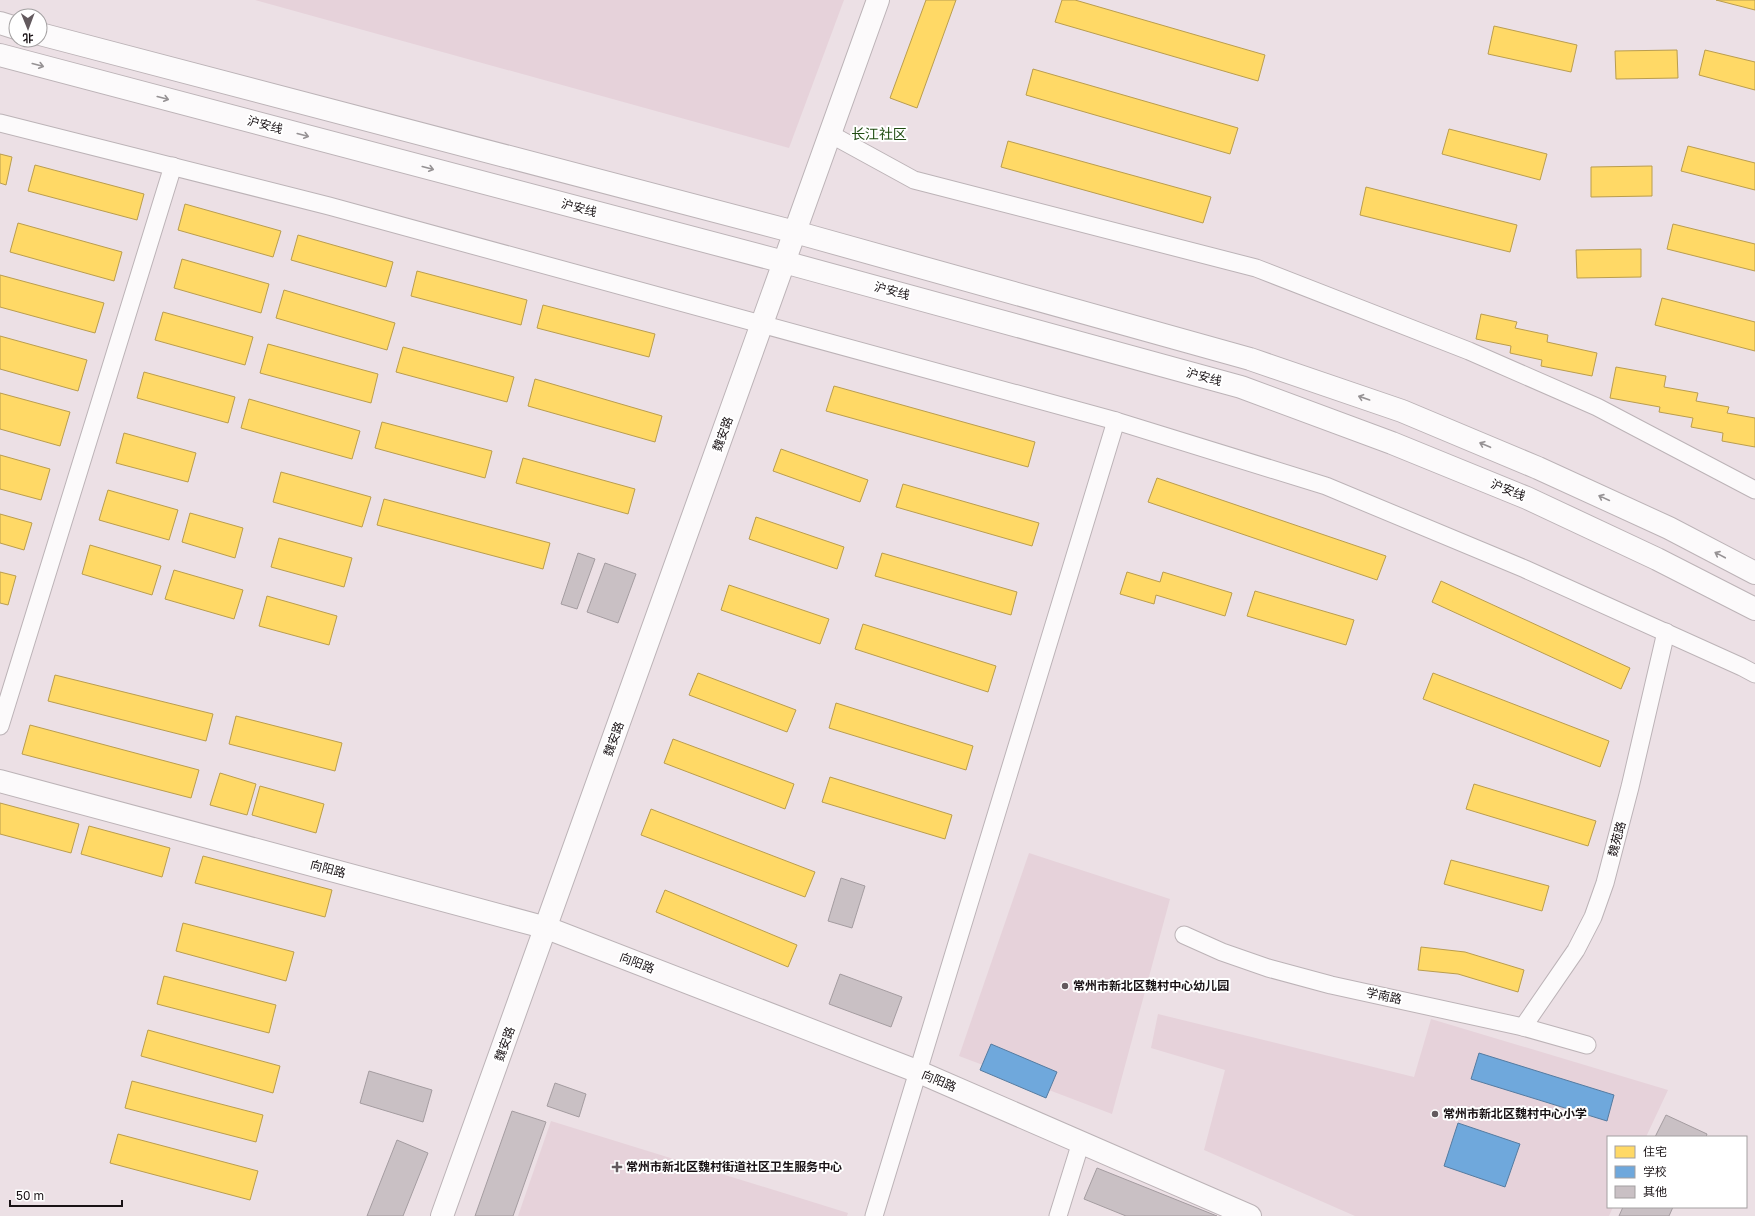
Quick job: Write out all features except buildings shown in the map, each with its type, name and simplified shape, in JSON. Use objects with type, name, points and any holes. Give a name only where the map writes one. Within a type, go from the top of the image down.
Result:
[{"type":"main road","name":"魏安路","points":[[442,1216],[878,0]]},
{"type":"main road","points":[[48,36],[795,232],[1250,359],[1402,411],[1538,468],[1669,528],[1755,573]]},
{"type":"main road","name":"沪安线","points":[[0,55],[784,262],[1241,387],[1392,443],[1528,498],[1657,559],[1755,609]]},
{"type":"main road","name":"向阳路","points":[[0,782],[546,928],[919,1072],[1250,1216]]},
{"type":"street","points":[[0,123],[336,208],[762,324],[1116,421],[1326,486],[1525,569],[1742,666],[1755,674]]},
{"type":"street","points":[[830,134],[914,180],[1232,260],[1263,270],[1469,350],[1590,404],[1755,490]]},
{"type":"street","points":[[0,726],[172,166]]},
{"type":"street","points":[[874,1216],[1116,421]]},
{"type":"street","name":"魏苑路","points":[[1523,1027],[1576,950],[1593,917],[1605,883],[1630,787],[1666,632]]},
{"type":"street","name":"学南路","points":[[1184,935],[1222,952],[1268,968],[1330,984],[1523,1027],[1587,1045]]},
{"type":"street","points":[[1058,1216],[1081,1142]]},
{"type":"shaded area","points":[[255,0],[844,0],[789,148]]},
{"type":"shaded area","name":"常州市新北区魏村中心幼儿园","points":[[1029,853],[1170,899],[1112,1114],[959,1056]]},
{"type":"shaded area","name":"常州市新北区魏村中心小学","points":[[1158,1014],[1414,1077],[1431,1019],[1668,1090],[1646,1136],[1607,1136],[1607,1208],[1613,1208],[1609,1216],[1355,1216],[1204,1150],[1225,1070],[1151,1048]]},
{"type":"shaded area","name":"常州市新北区魏村街道社区卫生服务中心","points":[[551,1121],[848,1213],[847,1216],[518,1216]]},
{"type":"place","name":"常州市新北区魏村中心幼儿园","points":[[1065,986]]},
{"type":"place","name":"常州市新北区魏村中心小学","points":[[1435,1114]]},
{"type":"place","name":"常州市新北区魏村街道社区卫生服务中心","points":[[617,1167]]},
{"type":"district","name":"长江社区","points":[[879,134]]}]
